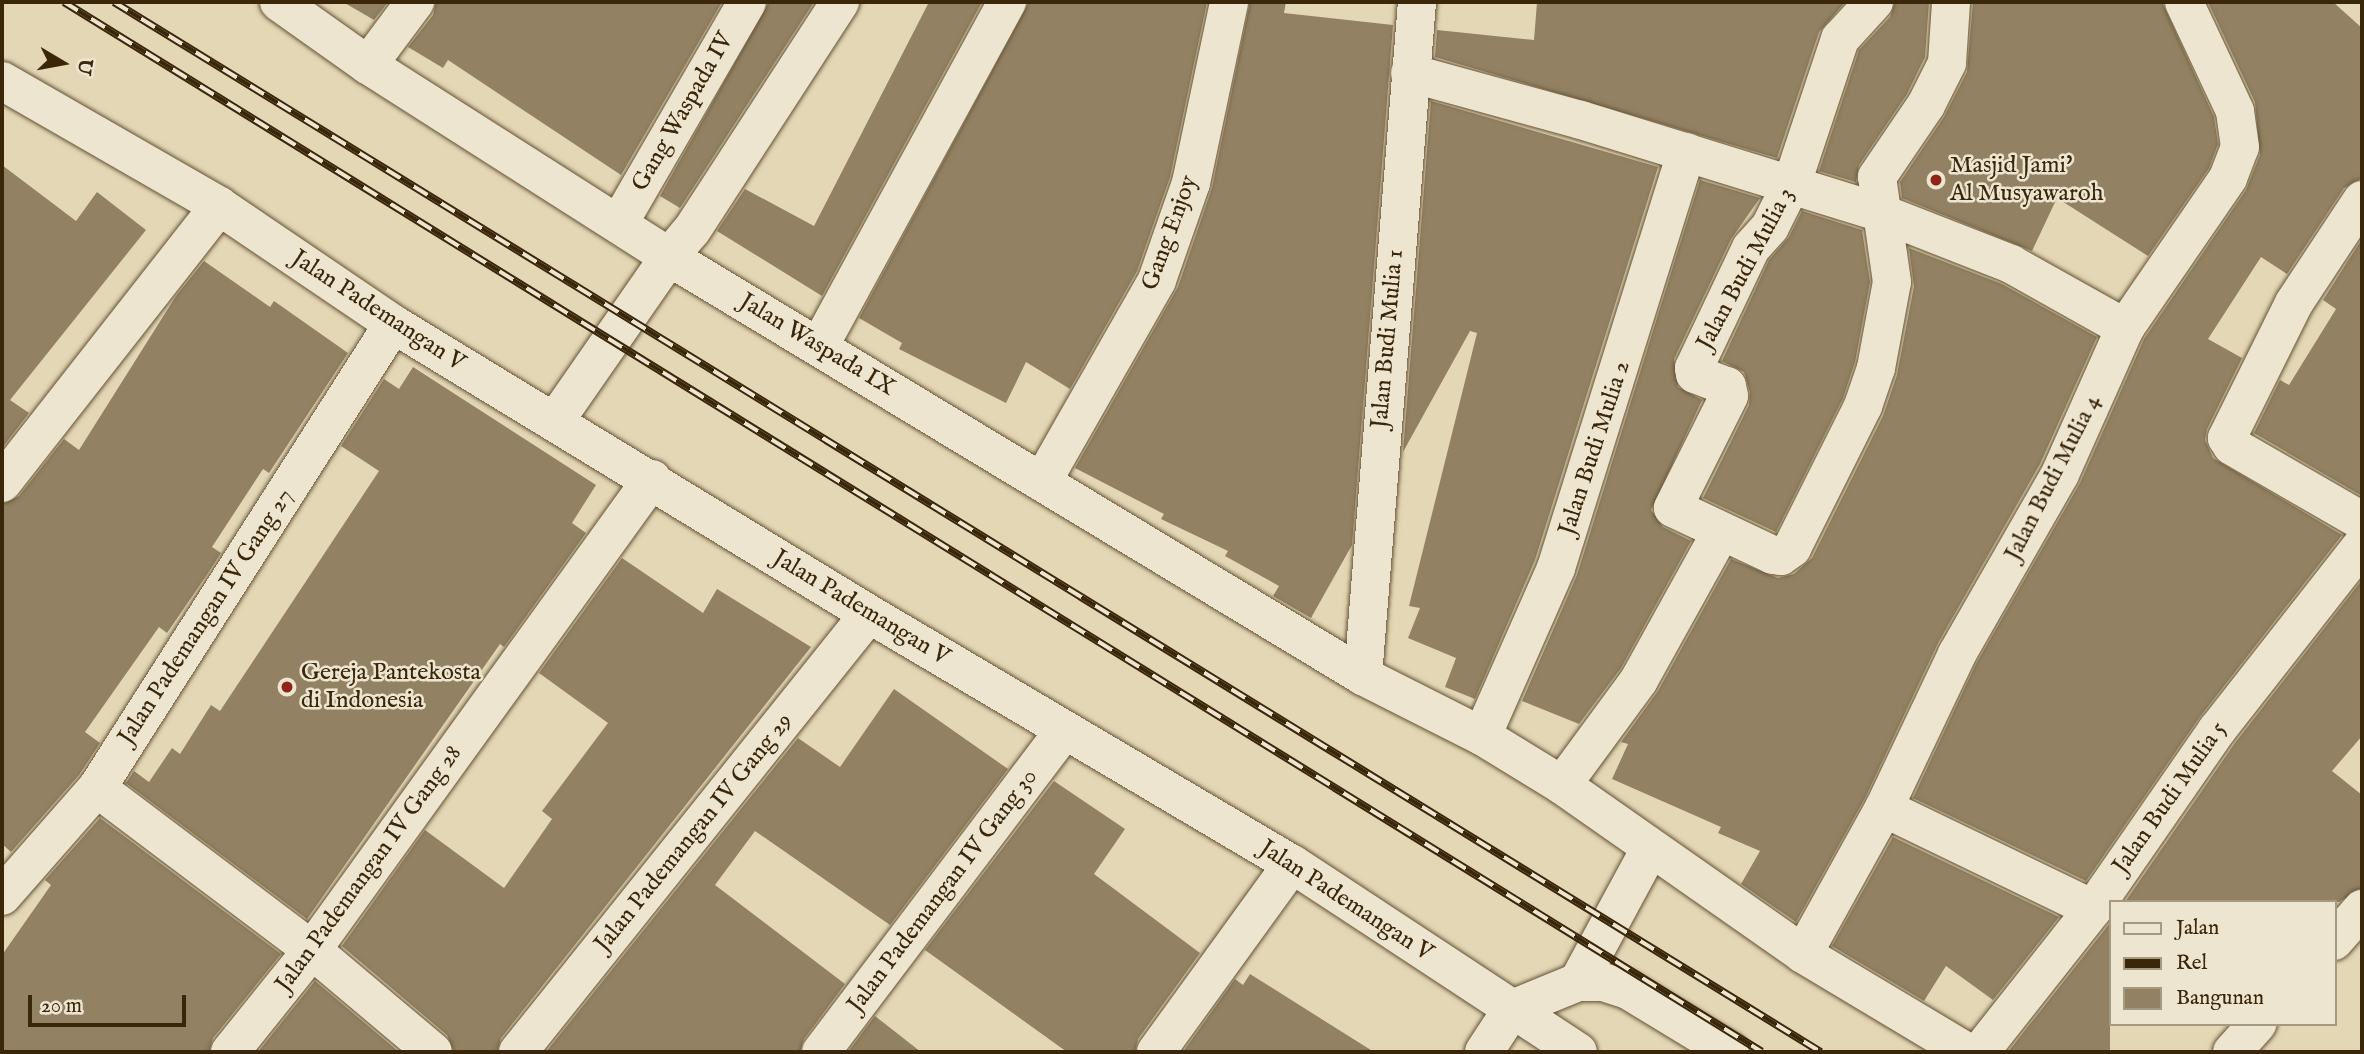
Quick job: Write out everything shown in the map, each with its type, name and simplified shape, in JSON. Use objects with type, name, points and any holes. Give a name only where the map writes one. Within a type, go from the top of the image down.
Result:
[{"type":"street","name":"Jalan Waspada IX","points":[[279,2],[368,65],[669,257],[820,345],[1363,676],[1482,736],[1562,785],[1802,954],[1967,1052]]},
{"type":"street","points":[[368,65],[415,2]]},
{"type":"street","name":"Gang Waspada IV","points":[[619,223],[747,2]]},
{"type":"street","points":[[555,421],[669,257],[692,230],[840,2]]},
{"type":"street","points":[[820,345],[1007,2]]},
{"type":"street","name":"Gang Enjoy","points":[[1042,482],[1157,281],[1191,183],[1229,2]]},
{"type":"street","name":"Jalan Budi Mulia 1","points":[[1363,676],[1410,73],[1418,2]]},
{"type":"street","name":"Jalan Budi Mulia 3","points":[[1874,2],[1840,39],[1792,183],[1770,227],[1751,248],[1694,368],[1695,374],[1727,386],[1729,396],[1672,508],[1773,555],[1781,556],[1792,548],[1863,406],[1876,368],[1892,282],[1878,177],[1926,105],[1947,63],[1951,2]]},
{"type":"street","name":"Jalan Budi Mulia 4","points":[[1802,954],[1884,808],[1957,654],[2060,474],[2125,328],[2228,178],[2240,147],[2235,111],[2184,2]]},
{"type":"street","points":[[1410,73],[1792,183],[1881,213],[2011,264],[2125,328]]},
{"type":"street","name":"Jalan Pademangan V","points":[[2,81],[219,206],[393,324],[652,479],[869,614],[1292,864],[1578,1052]]},
{"type":"street","name":"Jalan Budi Mulia 2","points":[[1482,736],[1556,568],[1686,152]]},
{"type":"street","points":[[2362,200],[2294,303],[2227,438],[2232,446],[2362,522]]},
{"type":"street","points":[[2,483],[219,206]]},
{"type":"street","name":"Jalan Pademangan IV Gang 27","points":[[2,896],[97,788],[393,324]]},
{"type":"street","name":"Jalan Pademangan IV Gang 28","points":[[230,1052],[312,950],[652,479]]},
{"type":"street","points":[[1562,785],[1639,680],[1721,532]]},
{"type":"street","name":"Jalan Budi Mulia 5","points":[[1980,1052],[2093,909],[2217,730],[2362,545]]},
{"type":"street","name":"Jalan Pademangan IV Gang 29","points":[[518,1052],[869,614]]},
{"type":"street","name":"Jalan Pademangan IV Gang 30","points":[[821,1052],[1064,731]]},
{"type":"street","points":[[97,788],[312,950],[433,1052]]},
{"type":"street","points":[[1884,808],[2093,909]]},
{"type":"street","points":[[1577,982],[1650,849]]},
{"type":"street","points":[[1156,1052],[1292,864]]},
{"type":"street","points":[[2336,939],[2362,909]]},
{"type":"street","points":[[1484,1052],[1512,1009],[1577,982],[1603,982],[1628,990],[1730,1052]]},
{"type":"street","points":[[2232,1052],[2255,1026]]},
{"type":"building","points":[[343,2],[388,2],[374,20]]},
{"type":"building","points":[[436,2],[722,2],[621,175],[448,60],[443,68],[408,47],[433,15]]},
{"type":"building","points":[[769,2],[814,2],[680,208],[660,196]]},
{"type":"building","points":[[929,2],[982,2],[822,296],[717,231],[745,189],[814,226]]},
{"type":"building","points":[[1029,2],[1207,2],[1170,177],[1137,271],[1070,389],[1026,362],[1006,403],[899,349],[902,343],[859,318]]},
{"type":"building","points":[[1250,2],[1286,2],[1284,13],[1393,25],[1352,545],[1311,618],[1273,596],[1279,586],[1225,556],[1228,551],[1161,519],[1164,514],[1075,468],[1178,287],[1212,188]]},
{"type":"building","points":[[1537,2],[1845,2],[1819,32],[1777,158],[1435,57],[1437,30],[1534,40]]},
{"type":"building","points":[[1895,2],[1929,2],[1925,57],[1907,94],[1859,165],[1856,182],[1819,171],[1859,50],[1890,17]]},
{"type":"building","points":[[1973,2],[2162,2],[2214,117],[2218,144],[2209,168],[2148,256],[2057,198],[2032,251],[1902,198],[1900,182],[1944,117],[1967,72]]},
{"type":"building","points":[[2208,2],[2333,2],[2362,28],[2362,178],[2344,188],[2287,274],[2261,257],[2208,339],[2242,358],[2207,429],[2205,440],[2213,458],[2342,535],[2199,718],[2086,881],[1913,798],[1976,664],[2080,483],[2144,339],[2246,190],[2260,155],[2255,102]]},
{"type":"building","points":[[1431,101],[1658,167],[1535,560],[1475,699],[1445,687],[1456,658],[1408,638],[1420,608],[1409,606],[1477,333],[1470,331],[1403,452]]},
{"type":"building","points":[[2,165],[76,221],[97,192],[146,230],[10,400],[29,413],[2,448]]},
{"type":"building","points":[[1700,180],[1760,198],[1731,239],[1674,359],[1678,387],[1702,400],[1651,510],[1663,527],[1691,541],[1621,668],[1579,724],[1522,701],[1577,575]]},
{"type":"building","points":[[1802,211],[1862,230],[1870,282],[1855,362],[1843,398],[1776,532],[1703,498],[1749,405],[1750,392],[1744,372],[1722,361],[1769,260],[1789,237]]},
{"type":"building","points":[[2362,239],[2362,496],[2254,433],[2280,380],[2289,385],[2336,309],[2323,300]]},
{"type":"building","points":[[1909,248],[2002,284],[2097,337],[2040,464],[1938,643],[1865,798],[1796,922],[1741,884],[1760,851],[1718,833],[1721,827],[1612,779],[1628,744],[1621,742],[1658,691],[1731,559],[1778,578],[1794,574],[1812,558],[1883,416],[1897,375],[1914,286]]},
{"type":"building","points":[[204,261],[270,307],[274,301],[348,353],[269,473],[263,469],[212,547],[221,553],[167,633],[159,627],[85,732],[100,743],[79,775],[11,852],[2,844],[2,504],[19,496],[64,439],[79,450],[176,296]]},
{"type":"building","points":[[413,367],[596,485],[572,523],[586,533],[504,647],[500,644],[307,919],[126,783],[134,771],[149,782],[172,748],[180,754],[211,705],[220,711],[379,471],[341,446],[384,379],[399,389]]},
{"type":"building","points":[[622,558],[703,613],[717,589],[811,647],[501,1038],[497,1052],[454,1052],[447,1035],[342,946],[425,830],[504,888],[552,819],[542,811],[608,723],[539,673]]},
{"type":"building","points":[[2362,580],[2362,736],[2332,771],[2362,795],[2362,888],[2339,902],[2126,900],[2235,743]]},
{"type":"building","points":[[894,689],[1008,769],[890,925],[755,831],[715,885],[845,984],[804,1039],[800,1052],[546,1052],[798,738],[840,767]]},
{"type":"building","points":[[1054,781],[1125,829],[1094,874],[1200,953],[1138,1039],[1135,1052],[1067,1052],[925,950]]},
{"type":"building","points":[[100,818],[281,954],[213,1038],[209,1052],[2,1052],[2,955],[51,885],[45,880]]},
{"type":"building","points":[[1893,837],[2059,917],[1993,1000],[1946,966],[1924,1001],[1832,946]]},
{"type":"building","points":[[2108,926],[2110,1052],[2008,1052]]},
{"type":"building","points":[[1250,974],[1374,1052],[1183,1052],[1235,979],[1243,985]]},
{"type":"building","points":[[315,981],[399,1052],[258,1052]]},
{"type":"building","points":[[875,1016],[921,1052],[848,1052]]},
{"type":"railway","points":[[64,2],[1762,1052]]},
{"type":"railway","points":[[114,2],[1821,1052]]},
{"type":"place","name":"Masjid Jami' Al Musyawaroh","points":[[1936,180]]},
{"type":"place","name":"Gereja Pantekosta di Indonesia","points":[[287,687]]}]
